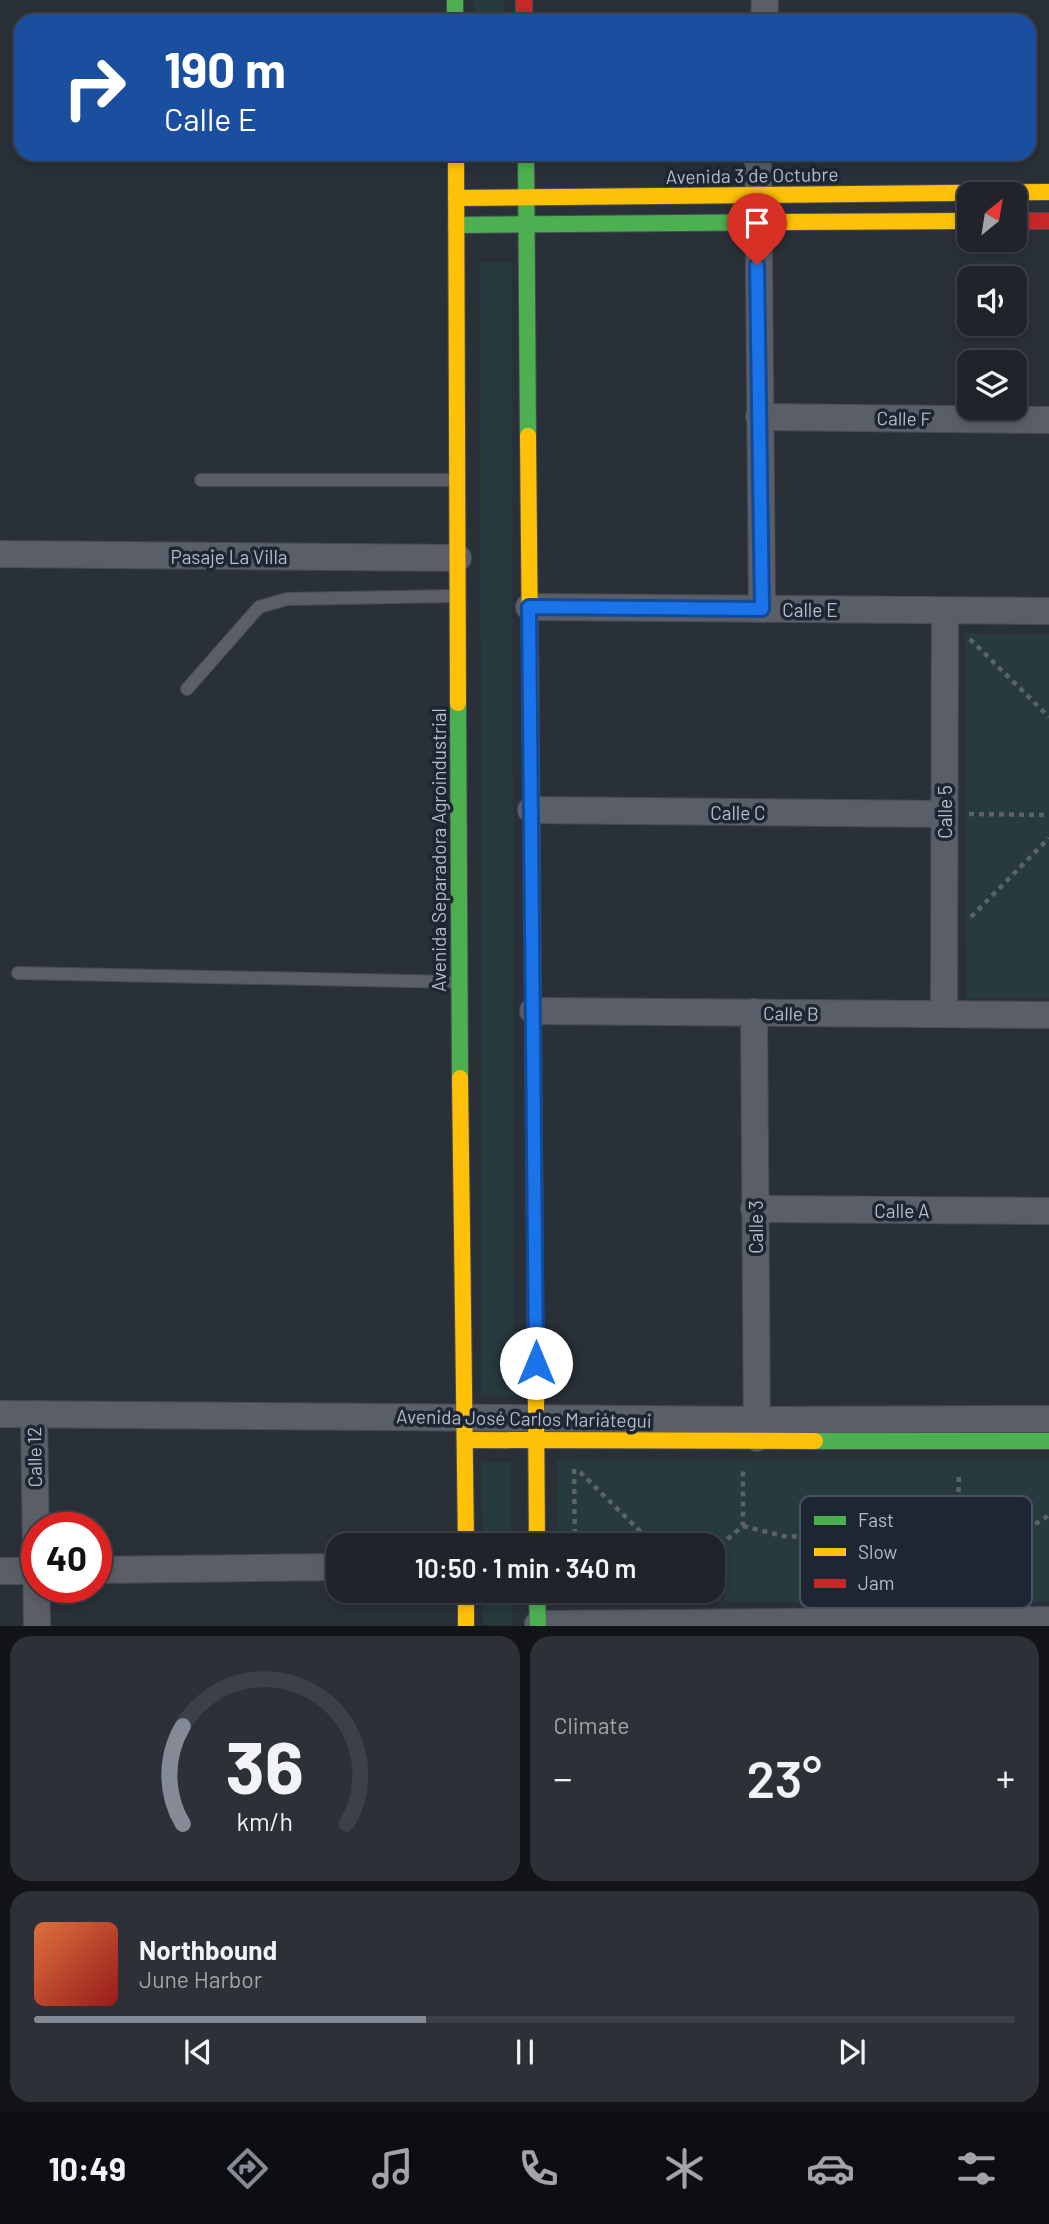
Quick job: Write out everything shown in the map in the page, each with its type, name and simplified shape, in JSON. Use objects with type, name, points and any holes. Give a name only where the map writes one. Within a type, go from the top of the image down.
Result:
[{"type":"street","name":"Avenida Separadora Agroindustrial","points":[[456,161],[458,982],[466,1533]]},
{"type":"street","points":[[526,161],[537,1533]]},
{"type":"street","points":[[758,161],[756,209],[762,609]]},
{"type":"street","name":"Avenida 3 de Octubre","points":[[456,225],[526,224],[1049,192]]},
{"type":"street","name":"Avenida 3 de Octubre","points":[[456,198],[526,197],[957,220]]},
{"type":"street","points":[[1027,221],[1049,221]]},
{"type":"street","name":"Calle F","points":[[759,417],[1049,420]]},
{"type":"street","name":"Pasaje La Villa","points":[[0,554],[458,558]]},
{"type":"street","name":"Calle E","points":[[529,607],[1049,611]]},
{"type":"street","name":"Calle 5","points":[[944,1014],[957,814],[945,610]]},
{"type":"street","name":"Calle C","points":[[531,810],[957,814]]},
{"type":"street","name":"Calle B","points":[[533,1011],[1049,1015]]},
{"type":"street","name":"Calle 3","points":[[754,1012],[757,1430]]},
{"type":"street","name":"Calle A","points":[[754,1209],[1049,1211]]},
{"type":"street","name":"Avenida José Carlos Mariátegui","points":[[0,1414],[465,1429],[757,1430],[1049,1441]]},
{"type":"street","name":"Calle 12","points":[[34,1414],[35,1512]]},
{"type":"street","name":"Avenida José Carlos Mariátegui","points":[[536,1429],[575,1441],[757,1430],[1049,1419]]},
{"type":"street","points":[[112,1570],[326,1567]]},
{"type":"street","points":[[0,1571],[21,1571]]},
{"type":"street","name":"Calle 12","points":[[37,1603],[37,1626]]},
{"type":"street","points":[[466,1603],[466,1626]]},
{"type":"street","points":[[537,1603],[538,1625],[1049,1620]]},
{"type":"lane","points":[[201,480],[458,480]]},
{"type":"lane","points":[[187,689],[259,607],[287,599],[459,596]]},
{"type":"lane","points":[[18,972],[458,982]]},
{"type":"path","points":[[945,610],[969,638],[1049,718]]},
{"type":"path","points":[[969,638],[969,652]]},
{"type":"path","points":[[957,814],[970,800]]},
{"type":"path","points":[[957,814],[1049,815]]},
{"type":"path","points":[[957,814],[970,827]]},
{"type":"path","points":[[970,905],[970,919],[1049,838]]},
{"type":"path","points":[[575,1441],[574,1467],[639,1531]]},
{"type":"path","points":[[743,1467],[743,1526]]},
{"type":"path","points":[[959,1496],[960,1468]]},
{"type":"path","points":[[1032,1526],[1049,1515]]},
{"type":"path","points":[[743,1526],[783,1536],[800,1537]]},
{"type":"path","points":[[725,1541],[743,1526]]},
{"type":"green space","points":[[474,0],[504,0],[504,14],[474,14]]},
{"type":"green space","points":[[480,262],[512,262],[514,1396],[482,1395]]},
{"type":"green space","points":[[965,634],[1049,634],[1049,998],[966,998]]},
{"type":"green space","points":[[557,1461],[1049,1461],[1049,1602],[1032,1602],[1032,1496],[800,1496],[800,1601],[725,1601],[725,1533],[558,1533]]},
{"type":"green space","points":[[482,1462],[511,1462],[511,1533],[483,1533]]},
{"type":"green space","points":[[483,1603],[512,1603],[512,1625],[483,1625]]},
{"type":"traffic: fast","points":[[455,0],[455,14]]},
{"type":"traffic: fast","points":[[526,161],[528,436]]},
{"type":"traffic: fast","points":[[456,225],[785,222]]},
{"type":"traffic: fast","points":[[458,703],[460,1078]]},
{"type":"traffic: fast","points":[[531,752],[535,1264]]},
{"type":"traffic: fast","points":[[815,1441],[1049,1441]]},
{"type":"traffic: fast","points":[[537,1603],[538,1626]]},
{"type":"traffic: slow","points":[[456,161],[458,703]]},
{"type":"traffic: slow","points":[[456,198],[1049,192]]},
{"type":"traffic: slow","points":[[785,222],[957,221]]},
{"type":"traffic: slow","points":[[528,436],[531,752]]},
{"type":"traffic: slow","points":[[460,1078],[466,1533]]},
{"type":"traffic: slow","points":[[535,1264],[537,1533]]},
{"type":"traffic: slow","points":[[465,1440],[815,1441]]},
{"type":"traffic: slow","points":[[466,1603],[466,1626]]},
{"type":"traffic: jam","points":[[524,0],[524,14]]},
{"type":"traffic: jam","points":[[1027,221],[1049,221]]},
{"type":"route","points":[[536,1363],[529,607],[762,609],[757,265]]}]
